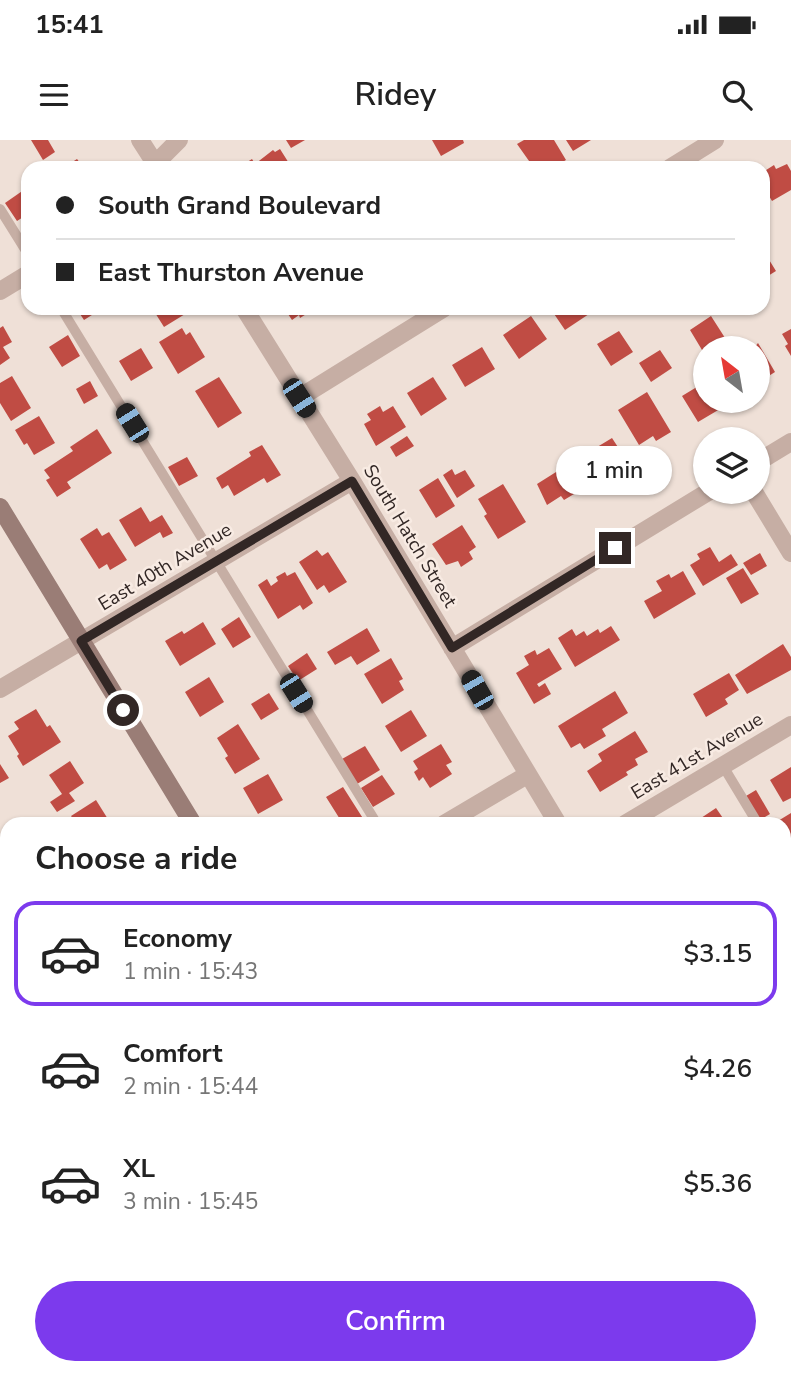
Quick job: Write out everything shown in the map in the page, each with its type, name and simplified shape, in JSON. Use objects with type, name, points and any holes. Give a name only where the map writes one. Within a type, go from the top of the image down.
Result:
[{"type":"main road","points":[[0,507],[189,817]]},
{"type":"street","points":[[141,140],[152,161]]},
{"type":"street","points":[[159,161],[179,140]]},
{"type":"street","points":[[681,161],[715,140]]},
{"type":"street","points":[[0,291],[21,278]]},
{"type":"street","name":"South Hatch Street","points":[[248,315],[352,481],[554,817]]},
{"type":"street","points":[[299,398],[433,315]]},
{"type":"street","points":[[770,455],[791,442]]},
{"type":"street","name":"East 40th Avenue","points":[[0,689],[352,481]]},
{"type":"street","points":[[452,648],[693,501]]},
{"type":"street","points":[[761,504],[791,552]]},
{"type":"street","name":"East 41st Avenue","points":[[637,817],[791,725]]},
{"type":"street","points":[[456,817],[527,775]]},
{"type":"lane","points":[[0,209],[21,243]]},
{"type":"lane","points":[[65,315],[373,817]]},
{"type":"lane","points":[[723,766],[754,817]]},
{"type":"building","points":[[31,140],[48,140],[55,152],[43,160]]},
{"type":"building","points":[[286,140],[305,140],[291,148]]},
{"type":"building","points":[[432,140],[463,140],[464,143],[441,156]]},
{"type":"building","points":[[524,140],[554,140],[566,160],[529,161],[517,144]]},
{"type":"building","points":[[566,140],[591,140],[573,151]]},
{"type":"building","points":[[280,149],[288,161],[259,161],[273,150],[275,152]]},
{"type":"building","points":[[787,164],[791,171],[791,190],[772,201],[770,168],[774,165],[776,169]]},
{"type":"building","points":[[21,192],[21,218],[17,221],[5,203]]},
{"type":"building","points":[[770,261],[776,271],[770,275]]},
{"type":"building","points":[[156,315],[184,315],[164,327]]},
{"type":"building","points":[[555,315],[588,315],[565,330]]},
{"type":"building","points":[[531,316],[547,339],[519,359],[503,335]]},
{"type":"building","points":[[711,316],[724,336],[694,336],[690,330]]},
{"type":"building","points":[[3,326],[12,342],[3,347],[10,358],[0,365],[0,328]]},
{"type":"building","points":[[182,328],[186,335],[190,332],[205,357],[178,374],[159,342]]},
{"type":"building","points":[[791,329],[791,356],[782,334]]},
{"type":"building","points":[[619,331],[633,352],[611,366],[597,344]]},
{"type":"building","points":[[68,335],[80,356],[62,367],[49,347]]},
{"type":"building","points":[[482,347],[495,369],[465,387],[452,365]]},
{"type":"building","points":[[141,348],[153,368],[131,381],[119,361]]},
{"type":"building","points":[[660,350],[672,368],[651,382],[639,363]]},
{"type":"building","points":[[12,376],[31,408],[11,421],[0,403],[0,383]]},
{"type":"building","points":[[219,377],[242,413],[218,428],[195,391]]},
{"type":"building","points":[[433,377],[447,399],[421,416],[407,393]]},
{"type":"building","points":[[90,381],[98,396],[84,404],[76,389]]},
{"type":"building","points":[[693,389],[693,413],[713,413],[698,422],[682,396]]},
{"type":"building","points":[[647,392],[671,432],[656,441],[653,436],[639,445],[618,410]]},
{"type":"building","points":[[380,406],[383,412],[393,406],[406,427],[376,446],[364,424],[371,420],[367,414]]},
{"type":"building","points":[[39,416],[55,443],[34,455],[15,430]]},
{"type":"building","points":[[97,429],[112,453],[67,482],[71,488],[57,497],[46,480],[50,478],[44,470],[73,451],[70,447]]},
{"type":"building","points":[[407,436],[414,446],[396,457],[390,447]]},
{"type":"building","points":[[612,438],[629,464],[614,474],[612,471],[602,477],[595,465],[587,470],[579,458]]},
{"type":"building","points":[[262,445],[281,475],[267,483],[264,478],[234,496],[228,485],[222,489],[216,478],[251,456],[249,452]]},
{"type":"building","points":[[187,457],[198,476],[179,486],[168,467]]},
{"type":"building","points":[[564,467],[579,491],[564,500],[561,496],[547,505],[537,484]]},
{"type":"building","points":[[452,469],[455,475],[465,470],[475,486],[457,498],[443,475]]},
{"type":"building","points":[[438,478],[455,506],[436,518],[419,490]]},
{"type":"building","points":[[503,484],[526,522],[498,539],[484,516],[487,514],[478,499]]},
{"type":"building","points":[[141,507],[150,522],[162,515],[173,533],[163,538],[160,532],[135,547],[119,520]]},
{"type":"building","points":[[462,525],[476,547],[469,552],[473,559],[461,567],[458,561],[446,565],[432,544]]},
{"type":"building","points":[[97,528],[102,536],[109,532],[127,560],[110,570],[107,564],[99,569],[80,539]]},
{"type":"building","points":[[710,547],[719,562],[731,554],[738,565],[703,586],[690,565],[700,559],[697,554]]},
{"type":"building","points":[[317,550],[322,556],[328,552],[347,582],[329,593],[324,585],[317,590],[299,562]]},
{"type":"building","points":[[760,553],[767,566],[751,575],[743,563]]},
{"type":"building","points":[[743,568],[759,594],[741,604],[726,578]]},
{"type":"building","points":[[683,571],[696,594],[654,619],[644,601],[662,591],[656,581],[669,574],[671,578]]},
{"type":"building","points":[[285,572],[287,576],[295,572],[313,603],[303,610],[300,605],[278,619],[258,585],[267,579],[271,586],[278,581],[276,577]]},
{"type":"building","points":[[239,617],[251,637],[233,648],[221,629]]},
{"type":"building","points":[[203,622],[216,644],[180,666],[165,641],[182,631],[184,634]]},
{"type":"building","points":[[611,626],[620,640],[575,667],[558,638],[572,629],[576,636],[584,631],[587,636],[598,629],[600,633]]},
{"type":"building","points":[[367,628],[380,651],[357,665],[351,656],[335,665],[327,652]]},
{"type":"building","points":[[783,644],[791,657],[791,670],[747,694],[735,675]]},
{"type":"building","points":[[549,648],[562,669],[537,684],[539,687],[545,683],[551,694],[534,704],[516,673],[529,665],[524,656],[535,650],[537,655]]},
{"type":"building","points":[[307,653],[317,669],[298,681],[288,666]]},
{"type":"building","points":[[391,658],[403,679],[399,681],[404,690],[382,704],[364,674]]},
{"type":"building","points":[[729,673],[739,690],[725,699],[728,704],[706,717],[693,694]]},
{"type":"building","points":[[209,677],[224,702],[200,717],[185,692]]},
{"type":"building","points":[[615,691],[628,713],[602,729],[606,736],[584,749],[580,743],[571,748],[558,726]]},
{"type":"building","points":[[269,693],[279,709],[261,720],[251,704]]},
{"type":"building","points":[[36,709],[47,727],[50,725],[61,742],[23,766],[8,736],[19,729],[14,722]]},
{"type":"building","points":[[411,710],[427,736],[401,752],[385,726]]},
{"type":"building","points":[[238,724],[260,759],[235,774],[217,738]]},
{"type":"building","points":[[635,731],[648,752],[635,759],[638,765],[626,772],[628,775],[600,792],[587,771],[602,761],[598,754]]},
{"type":"building","points":[[441,744],[452,762],[446,765],[452,774],[430,788],[423,777],[419,781],[414,772],[418,769],[413,761]]},
{"type":"building","points":[[365,746],[380,770],[357,784],[342,759]]},
{"type":"building","points":[[70,761],[84,783],[69,793],[75,801],[57,812],[50,802],[62,794],[49,775]]},
{"type":"building","points":[[0,764],[9,778],[0,783]]},
{"type":"building","points":[[791,767],[791,798],[783,802],[770,780]]},
{"type":"building","points":[[268,774],[283,800],[258,814],[243,788]]},
{"type":"building","points":[[382,775],[395,794],[373,807],[361,788]]},
{"type":"building","points":[[343,787],[362,817],[339,817],[326,797]]},
{"type":"building","points":[[756,790],[770,814],[758,817],[746,796]]},
{"type":"building","points":[[96,800],[107,817],[72,817]]},
{"type":"building","points":[[716,808],[722,817],[702,817]]},
{"type":"route","points":[[123,710],[81,641],[352,481],[452,648],[615,548]]}]
